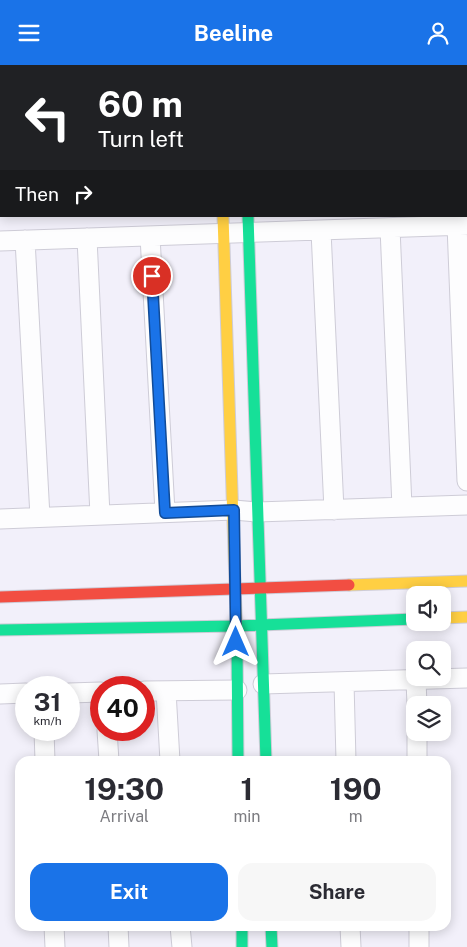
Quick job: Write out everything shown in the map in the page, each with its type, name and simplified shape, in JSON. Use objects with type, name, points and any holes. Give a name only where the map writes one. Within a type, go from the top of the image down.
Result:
[{"type":"street","points":[[223,225],[234,510],[238,756]]},
{"type":"street","points":[[0,241],[150,236],[223,225],[248,225],[321,231],[462,225],[467,481]]},
{"type":"street","points":[[248,225],[266,756]]},
{"type":"street","points":[[390,228],[402,507]]},
{"type":"street","points":[[321,231],[334,510]]},
{"type":"street","points":[[150,236],[165,513]]},
{"type":"street","points":[[87,238],[100,515]]},
{"type":"street","points":[[25,240],[40,517]]},
{"type":"street","points":[[0,519],[234,510],[258,512],[467,505]]},
{"type":"street","points":[[0,597],[467,581]]},
{"type":"street","points":[[451,618],[467,617]]},
{"type":"street","points":[[0,630],[236,626],[406,619]]},
{"type":"street","points":[[451,679],[467,679]]},
{"type":"street","points":[[263,684],[406,680]]},
{"type":"street","points":[[344,682],[346,756]]},
{"type":"street","points":[[155,691],[237,690]]},
{"type":"street","points":[[166,691],[170,756]]},
{"type":"street","points":[[0,694],[15,693]]},
{"type":"street","points":[[44,741],[45,756]]},
{"type":"street","points":[[108,741],[109,756]]},
{"type":"street","points":[[417,741],[417,756]]},
{"type":"street","points":[[54,931],[55,947]]},
{"type":"street","points":[[118,931],[119,947]]},
{"type":"street","points":[[180,931],[182,947]]},
{"type":"street","points":[[242,931],[242,947]]},
{"type":"street","points":[[271,931],[272,947]]},
{"type":"street","points":[[350,931],[351,947]]},
{"type":"street","points":[[419,931],[419,947]]},
{"type":"traffic: fast","points":[[248,217],[266,756]]},
{"type":"traffic: fast","points":[[0,630],[236,626],[406,619]]},
{"type":"traffic: fast","points":[[237,644],[238,756]]},
{"type":"traffic: fast","points":[[242,931],[242,947]]},
{"type":"traffic: fast","points":[[271,931],[272,947]]},
{"type":"traffic: slow","points":[[223,217],[237,644]]},
{"type":"traffic: slow","points":[[349,585],[467,581]]},
{"type":"traffic: slow","points":[[451,618],[467,617]]},
{"type":"traffic: jam","points":[[0,597],[349,585]]},
{"type":"route","points":[[152,276],[165,513],[234,510],[236,642]]}]
